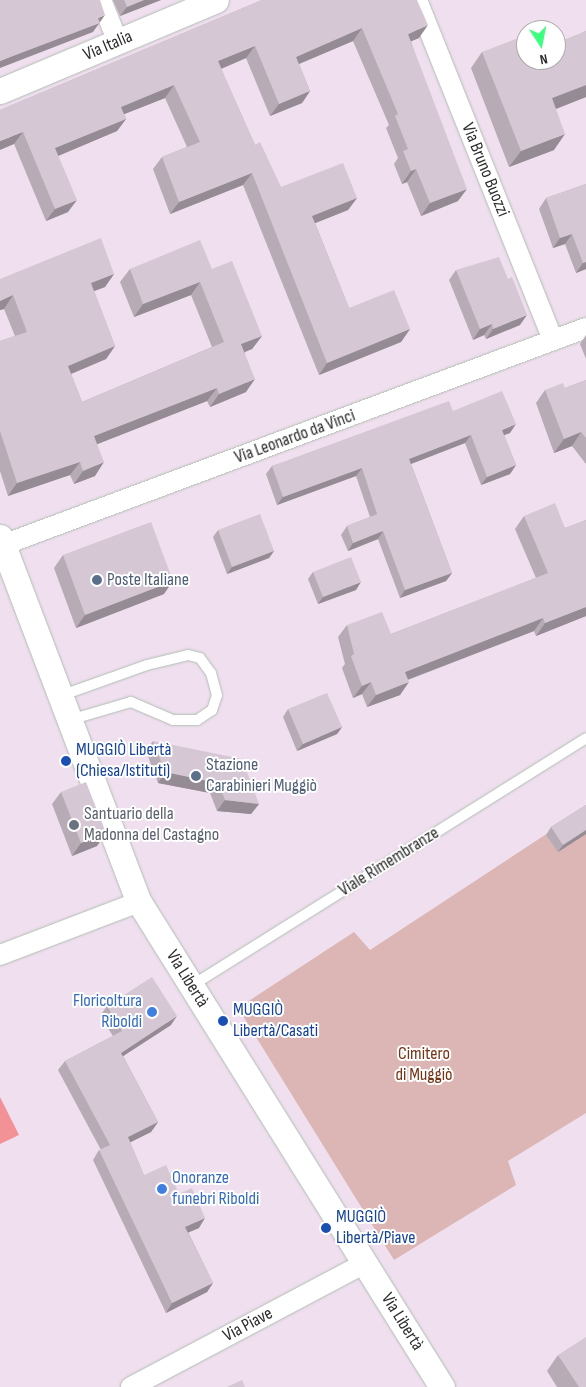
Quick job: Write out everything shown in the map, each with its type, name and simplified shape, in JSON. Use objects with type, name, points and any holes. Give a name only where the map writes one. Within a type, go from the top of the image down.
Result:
[{"type":"street","points":[[101,0],[118,42]]},
{"type":"street","name":"Via Italia","points":[[0,91],[216,0]]},
{"type":"street","name":"Via Bruno Buozzi","points":[[417,0],[553,340]]},
{"type":"street","name":"Via Leonardo da Vinci","points":[[2,541],[586,328]]},
{"type":"street","name":"Via Libertà","points":[[2,541],[139,902],[442,1387]]},
{"type":"street","points":[[0,954],[139,902]]},
{"type":"street","name":"Via Piave","points":[[132,1387],[365,1263]]},
{"type":"lane","points":[[60,696],[147,665],[188,656],[200,658],[211,673],[217,694],[212,710],[197,720],[173,720],[131,702],[69,720]]},
{"type":"lane","name":"Viale Rimembranze","points":[[191,986],[586,738]]},
{"type":"green space","name":"Cimitero di Muggiò","points":[[586,808],[586,1113],[508,1161],[516,1185],[394,1260],[238,1008],[354,932],[370,950]]},
{"type":"shaded area","points":[[0,1097],[19,1135],[0,1144]]},
{"type":"building","points":[[0,0],[100,0],[105,15],[98,18],[100,23],[0,61]]},
{"type":"building","points":[[124,0],[144,0],[127,7]]},
{"type":"building","points":[[262,0],[417,0],[428,25],[408,34],[467,189],[430,203],[416,169],[411,171],[403,151],[408,149],[395,116],[398,114],[362,28],[296,57],[310,91],[279,104],[255,46],[218,61],[255,145],[260,142],[281,187],[343,163],[357,198],[312,216],[349,308],[394,290],[410,329],[327,363],[252,173],[179,202],[162,157],[200,142],[174,85],[121,107],[126,119],[55,148],[77,200],[55,209],[23,132],[0,141],[0,110]]},
{"type":"building","points":[[586,31],[586,85],[552,98],[565,134],[521,151],[482,52],[516,39],[516,70],[566,70],[566,39]]},
{"type":"building","points":[[586,184],[586,262],[583,263],[572,234],[560,238],[546,198]]},
{"type":"building","points":[[101,238],[114,274],[91,283],[115,346],[68,366],[82,402],[224,342],[200,282],[143,304],[130,269],[200,240],[212,269],[232,261],[262,336],[241,344],[255,379],[219,394],[217,388],[94,436],[104,462],[83,471],[80,462],[17,483],[0,431],[0,341],[27,332],[13,295],[0,301],[0,279]]},
{"type":"building","points":[[499,257],[508,279],[512,277],[527,315],[493,329],[492,324],[480,329],[456,270]]},
{"type":"building","points":[[586,380],[586,438],[581,432],[564,439],[545,390],[563,383],[565,388]]},
{"type":"building","points":[[502,391],[516,424],[502,430],[516,465],[487,477],[471,435],[409,459],[452,573],[405,590],[383,531],[353,543],[347,526],[377,514],[362,468],[283,497],[272,466],[449,401],[453,411]]},
{"type":"building","points":[[555,503],[565,528],[586,520],[586,607],[545,623],[543,618],[405,672],[409,682],[376,695],[371,682],[362,686],[351,656],[354,654],[347,625],[382,612],[391,634],[548,573],[524,516]]},
{"type":"building","points":[[260,514],[274,551],[232,567],[218,530]]},
{"type":"building","points":[[151,522],[173,581],[85,615],[63,555]]},
{"type":"building","points":[[351,557],[361,582],[323,597],[313,572]]},
{"type":"building","points":[[327,693],[342,727],[303,744],[288,709]]},
{"type":"building","points":[[153,741],[242,759],[259,804],[225,800],[218,783],[165,772]]},
{"type":"building","points":[[86,782],[106,833],[81,843],[61,792]]},
{"type":"building","points":[[586,805],[586,830],[563,845],[551,827]]},
{"type":"building","points":[[152,977],[177,1016],[121,1053],[158,1122],[128,1137],[144,1175],[166,1165],[179,1194],[192,1188],[205,1218],[185,1227],[213,1283],[172,1303],[99,1150],[110,1145],[65,1061],[122,1031],[107,1006]]},
{"type":"building","points":[[586,1337],[586,1387],[579,1387],[558,1355]]},
{"type":"building","points":[[242,1380],[245,1387],[227,1387]]},
{"type":"place","name":"Poste Italiane","points":[[97,580]]},
{"type":"place","name":"MUGGIÒ Libertà (Chiesa/Istituti)","points":[[66,761]]},
{"type":"place","name":"Stazione Carabinieri Muggiò","points":[[196,776]]},
{"type":"place","name":"Santuario della Madonna del Castagno","points":[[74,825]]},
{"type":"place","name":"Floricoltura Riboldi","points":[[152,1012]]},
{"type":"place","name":"MUGGIÒ Libertà/Casati","points":[[223,1021]]},
{"type":"place","name":"Onoranze funebri Riboldi","points":[[162,1189]]},
{"type":"place","name":"MUGGIÒ Libertà/Piave","points":[[326,1228]]}]
